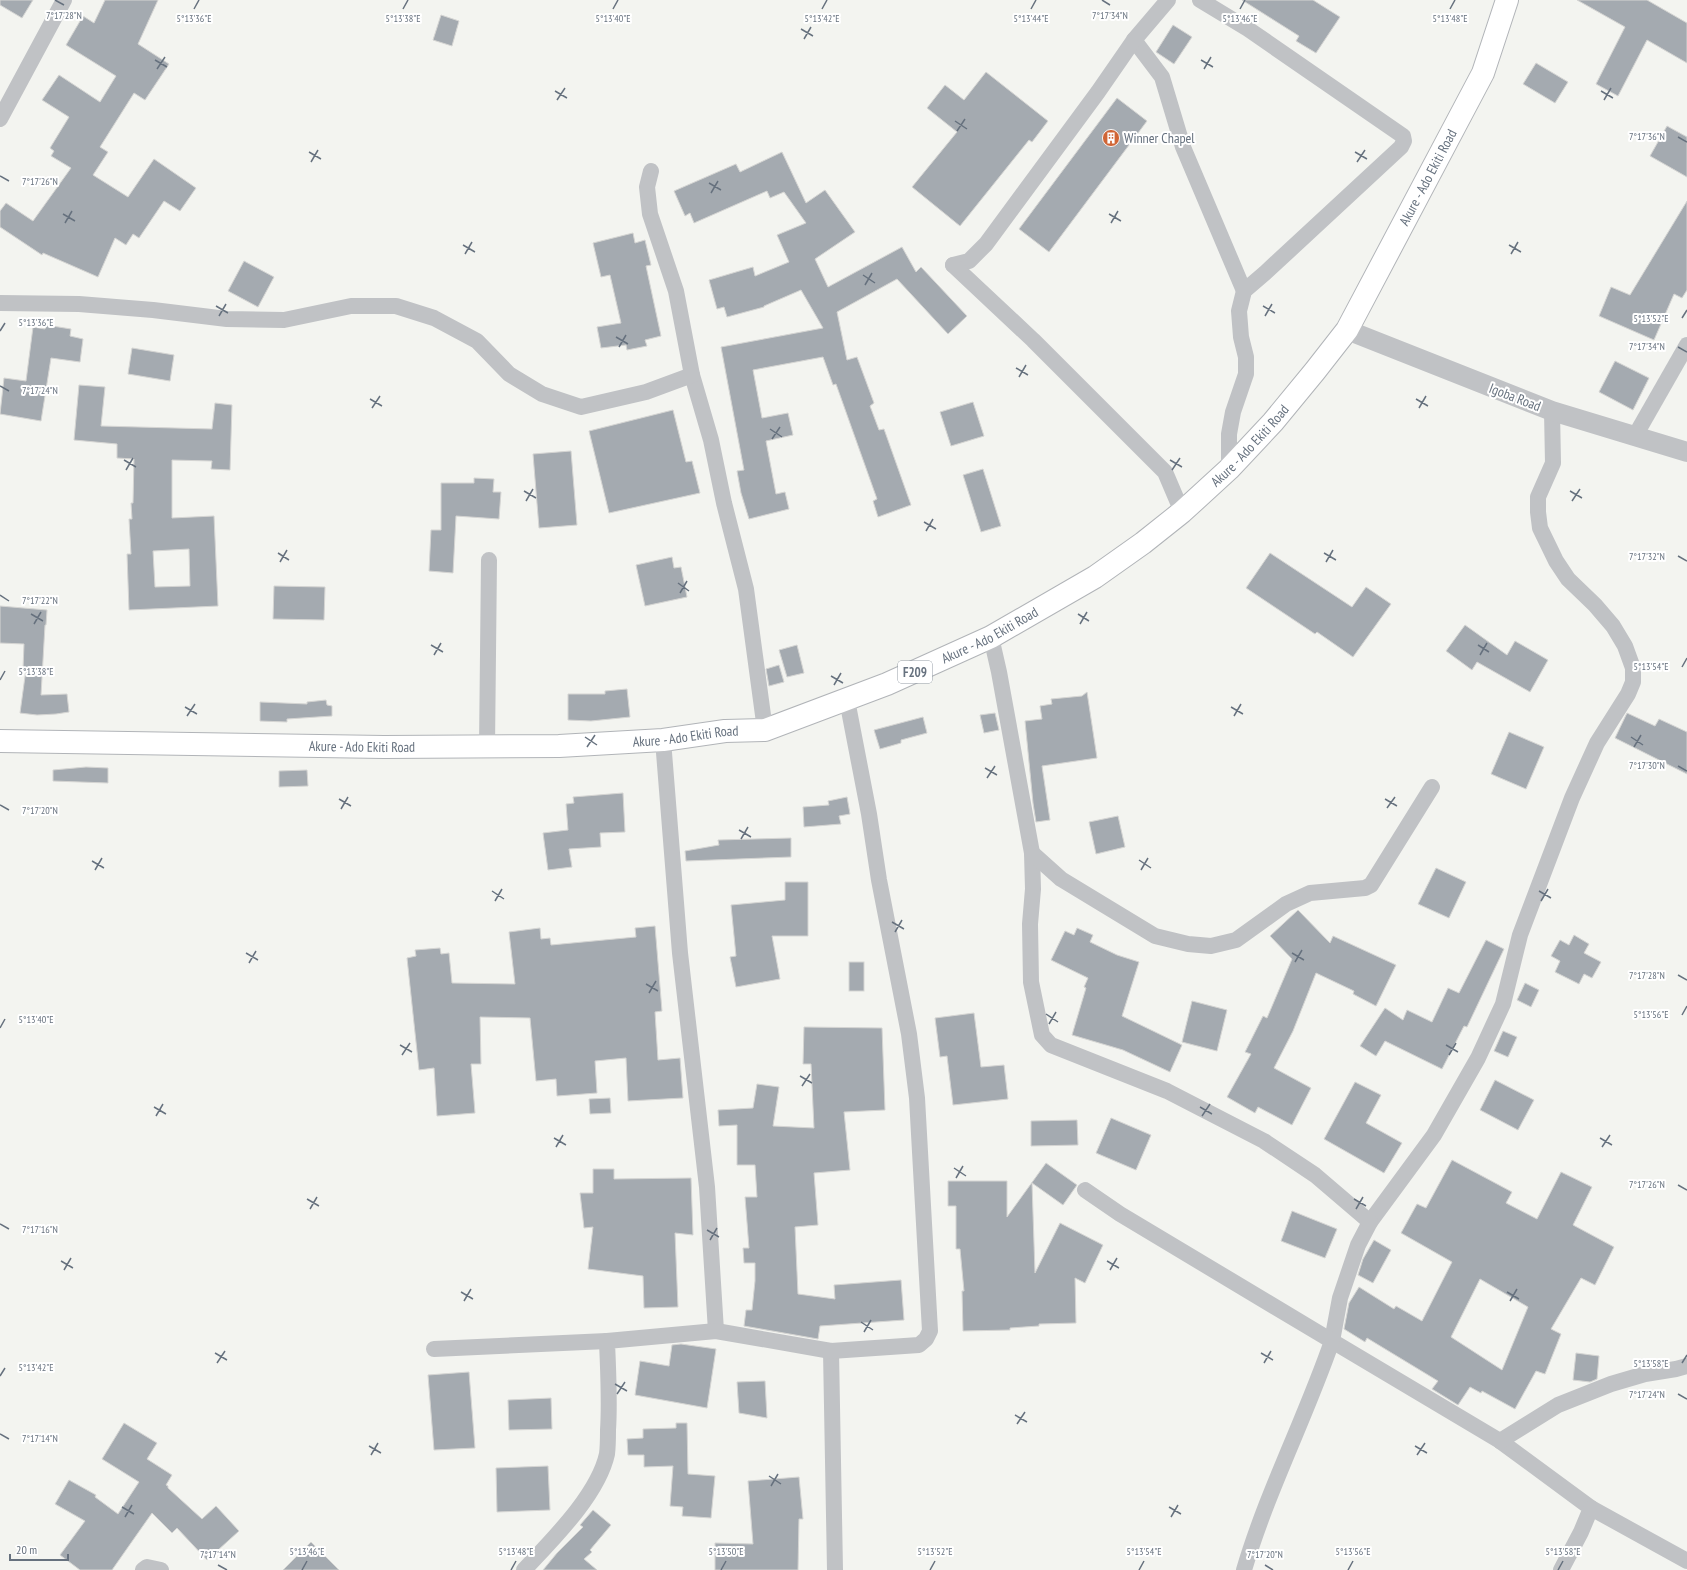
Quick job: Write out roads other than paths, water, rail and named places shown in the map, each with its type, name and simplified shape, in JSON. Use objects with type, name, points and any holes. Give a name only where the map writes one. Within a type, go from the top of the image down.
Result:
[{"type":"main road","name":"Akure - Ado Ekiti Road","points":[[0,741],[384,747],[559,746],[663,740],[725,731],[765,730],[888,684],[991,638],[1095,577],[1143,543],[1182,512],[1229,469],[1273,422],[1347,330],[1483,74],[1506,0]]},
{"type":"street","points":[[0,119],[64,0]]},
{"type":"street","points":[[1168,0],[1134,40],[1098,92],[986,244],[969,261],[953,265],[1034,340],[1165,472],[1182,512]]},
{"type":"street","points":[[1200,0],[1248,29],[1403,136],[1404,141],[1402,147],[1244,291],[1239,311],[1241,337],[1246,356],[1246,374],[1233,412],[1229,434],[1229,469]]},
{"type":"street","points":[[1134,40],[1162,77],[1183,147],[1244,291]]},
{"type":"street","points":[[651,171],[647,188],[650,214],[676,291],[692,375],[711,440],[724,503],[746,589],[765,730]]},
{"type":"street","points":[[0,303],[79,304],[153,310],[227,319],[284,320],[351,306],[396,306],[434,318],[477,341],[510,374],[542,394],[581,407],[646,392],[692,375]]},
{"type":"street","name":"Igoba Road","points":[[1347,330],[1552,411],[1687,452]]},
{"type":"street","points":[[1635,436],[1687,345]]},
{"type":"street","points":[[1244,1570],[1251,1546],[1282,1466],[1318,1383],[1332,1341],[1340,1298],[1358,1245],[1370,1222],[1434,1135],[1478,1058],[1502,1004],[1520,935],[1572,798],[1597,743],[1628,694],[1633,682],[1633,668],[1625,646],[1613,626],[1595,604],[1568,578],[1556,561],[1540,528],[1538,497],[1553,463],[1552,411]]},
{"type":"street","points":[[487,747],[489,560]]},
{"type":"street","points":[[991,638],[999,672],[1032,853],[1033,889],[1030,924],[1031,982],[1042,1035],[1051,1045],[1167,1091],[1264,1141],[1315,1175],[1370,1222]]},
{"type":"street","points":[[434,1349],[607,1341],[716,1331],[831,1350],[919,1345],[926,1339],[930,1331],[917,1098],[910,1041],[879,880],[869,814],[847,700]]},
{"type":"street","points":[[663,740],[681,960],[702,1131],[716,1331]]},
{"type":"street","points":[[1032,853],[1061,879],[1155,936],[1188,944],[1210,946],[1236,940],[1286,904],[1310,893],[1365,888],[1371,885],[1432,787]]},
{"type":"street","points":[[1085,1190],[1120,1214],[1500,1441],[1591,1508],[1687,1561]]},
{"type":"street","points":[[524,1570],[542,1551],[580,1505],[599,1477],[607,1454],[610,1410],[607,1341]]},
{"type":"street","points":[[831,1350],[835,1570]]},
{"type":"street","points":[[1500,1441],[1558,1405],[1611,1384],[1645,1374],[1687,1366]]},
{"type":"street","points":[[1561,1570],[1581,1532],[1591,1508]]},
{"type":"street","points":[[143,1570],[147,1567],[161,1570]]},
{"type":"place","name":"Winner Chapel","points":[[1111,138]]}]
